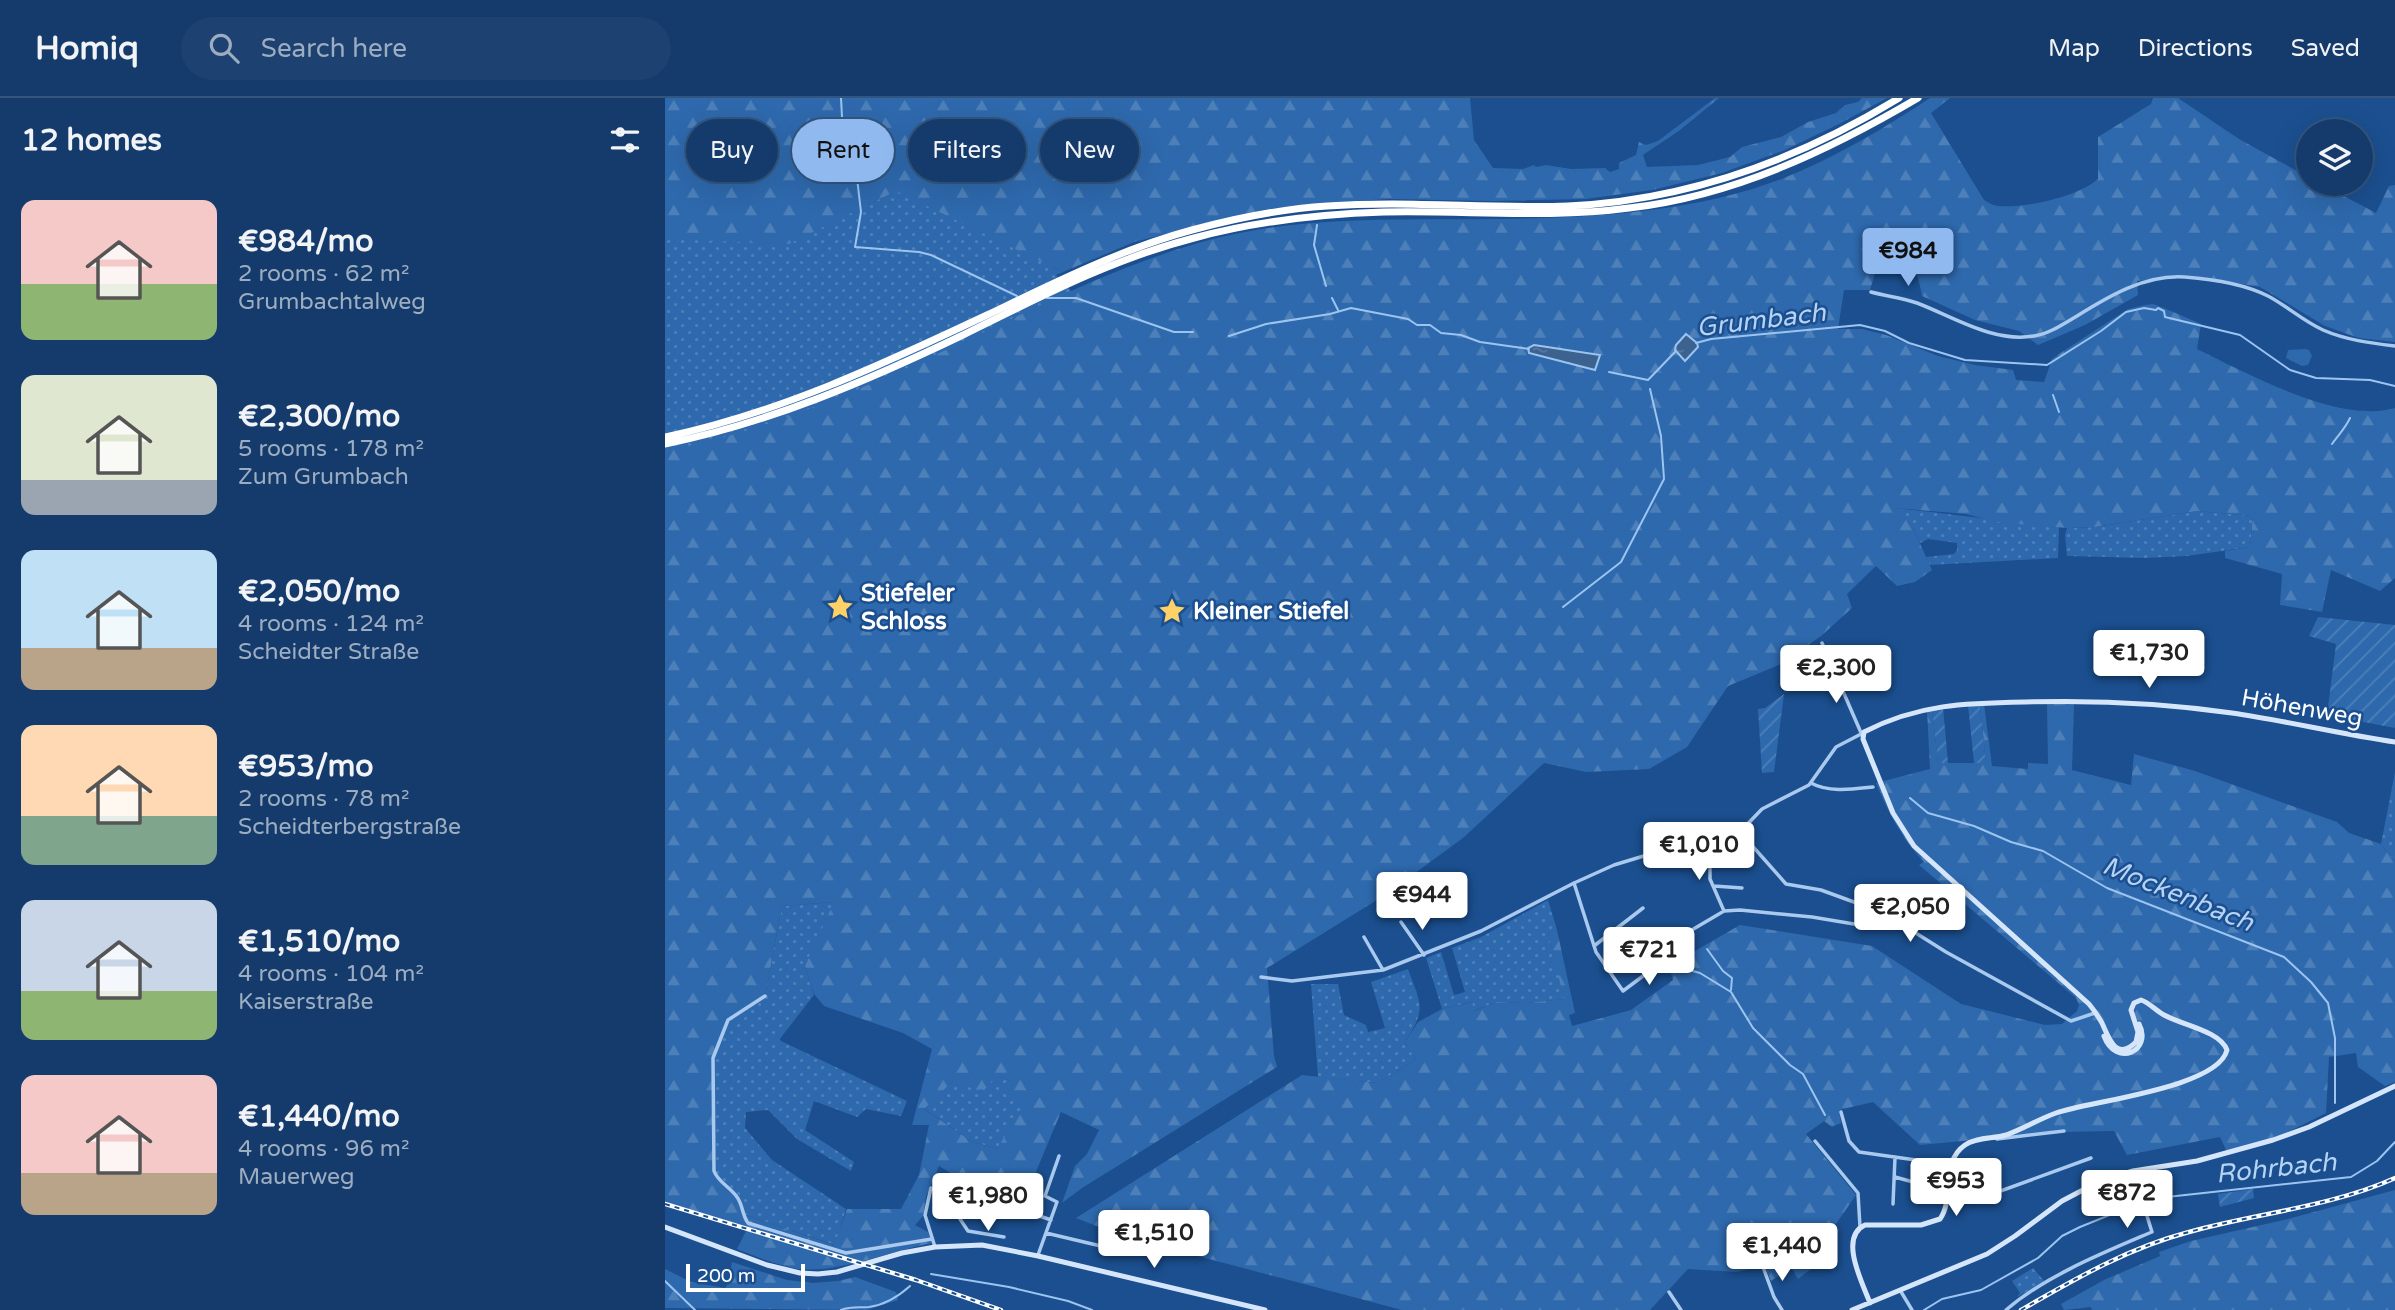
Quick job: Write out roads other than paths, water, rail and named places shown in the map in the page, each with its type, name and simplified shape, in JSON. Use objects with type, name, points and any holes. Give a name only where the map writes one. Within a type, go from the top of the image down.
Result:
[{"type":"highway","points":[[665,444],[754,422],[799,406],[874,375],[1066,277],[1225,221],[1327,206],[1567,206],[1665,194],[1720,180],[1781,159],[1831,136],[1899,98]]},
{"type":"highway","points":[[1139,250],[1227,230],[1309,217],[1387,212],[1567,213],[1667,202],[1723,189],[1784,167],[1855,134],[1918,98]]},
{"type":"highway","points":[[665,437],[797,399],[961,331]]},
{"type":"street","points":[[1871,292],[1917,303],[1979,329],[2025,337],[2054,330],[2126,288],[2174,277],[2201,278],[2268,296],[2320,329],[2357,342],[2395,345]]},
{"type":"street","points":[[1822,643],[1863,735],[1893,813],[1914,846],[2080,995],[2096,1013],[2116,1047],[2123,1049],[2133,1045],[2138,1036],[2131,1010],[2136,1001],[2147,1002],[2167,1017],[2221,1040],[2226,1046],[2226,1054],[2217,1065],[2179,1084],[2056,1113],[2005,1135],[1964,1146],[1955,1156],[1950,1168],[1947,1202],[1940,1219],[1928,1224],[1860,1227]]},
{"type":"street","name":"Höhenweg","points":[[1261,977],[1292,981],[1383,970],[1481,931],[1614,864],[1731,838],[1762,808],[1811,783],[1836,747],[1902,715],[1937,706],[2083,700],[2167,705],[2234,713],[2395,742]]},
{"type":"street","points":[[1811,783],[1822,788],[1842,789],[1873,786]]},
{"type":"street","points":[[1740,832],[1786,884],[1821,890],[1884,913],[1946,952],[2065,1018],[2075,1021],[2096,1013]]},
{"type":"street","points":[[1710,844],[1710,874],[1724,911]]},
{"type":"street","points":[[1574,883],[1594,946],[1623,991],[1675,952],[1685,934],[1724,911],[1800,916],[1854,924],[1858,922],[1864,906]]},
{"type":"street","points":[[1714,887],[1742,888]]},
{"type":"street","points":[[1884,913],[1908,887]]},
{"type":"street","points":[[1594,946],[1643,908]]},
{"type":"street","points":[[1401,922],[1424,955]]},
{"type":"street","points":[[1364,937],[1383,970]]},
{"type":"street","points":[[765,996],[728,1020],[713,1058],[714,1171],[716,1177],[739,1199],[745,1220],[786,1236],[846,1253],[932,1239]]},
{"type":"street","points":[[1854,1310],[1987,1254],[2062,1201],[2106,1179],[2133,1171],[2197,1161],[2275,1139],[2309,1127],[2395,1086]]},
{"type":"street","points":[[1841,1112],[1849,1141],[1856,1150],[1871,1155],[1930,1162],[1950,1168]]},
{"type":"street","points":[[1990,1138],[2002,1140],[2064,1131]]},
{"type":"street","points":[[1815,1141],[1858,1193],[1860,1227],[1853,1240],[1853,1255],[1870,1303]]},
{"type":"street","points":[[1038,1256],[1057,1202],[1045,1196],[1059,1156]]},
{"type":"street","points":[[1893,1204],[1895,1157]]},
{"type":"street","points":[[1947,1202],[1984,1197],[2091,1158]]},
{"type":"street","points":[[2006,1310],[2030,1291],[2101,1254],[2152,1232],[2133,1171]]},
{"type":"street","points":[[1895,1177],[1924,1185]]},
{"type":"street","points":[[935,1247],[925,1215],[931,1188],[959,1207],[960,1219],[968,1231],[1003,1237]]},
{"type":"street","points":[[1000,1215],[1034,1214],[1051,1220]]},
{"type":"street","points":[[665,1227],[782,1270],[812,1275],[837,1272],[902,1253],[935,1247],[982,1245],[1265,1310]]},
{"type":"street","points":[[1046,1234],[1126,1252]]},
{"type":"street","points":[[1763,1267],[1782,1310]]},
{"type":"street","points":[[1900,1290],[1912,1310]]},
{"type":"street","points":[[1669,1292],[1681,1310]]},
{"type":"water","points":[[1686,334],[1698,347],[1685,361],[1675,350]]},
{"type":"water","points":[[1534,345],[1600,355],[1595,370],[1529,353],[1528,348]]},
{"type":"waterway","name":"Grumbach","points":[[841,98],[843,136],[857,178],[861,212],[855,247],[931,255],[1017,296]]},
{"type":"waterway","points":[[1317,225],[1314,245],[1326,286]]},
{"type":"waterway","name":"Grumbach","points":[[1047,298],[1076,298],[1174,332],[1193,332]]},
{"type":"waterway","points":[[1332,298],[1338,310]]},
{"type":"waterway","name":"Grumbach","points":[[1229,336],[1266,324],[1351,308],[1408,319],[1417,325],[1430,325],[1441,333],[1461,335],[1480,342],[1529,349]]},
{"type":"waterway","name":"Grumbach","points":[[1696,343],[1711,339],[1860,325],[1885,331],[1909,343],[1965,360],[2047,365],[2126,312],[2158,308],[2164,311],[2165,317],[2240,335],[2290,370],[2316,378],[2370,380],[2395,386]]},
{"type":"waterway","name":"Grumbach","points":[[1609,372],[1648,380],[1675,352]]},
{"type":"waterway","points":[[1563,607],[1621,562],[1664,479],[1661,436],[1650,389]]},
{"type":"waterway","points":[[2053,395],[2059,412]]},
{"type":"waterway","points":[[2332,444],[2350,418]]},
{"type":"waterway","name":"Mockenbach","points":[[1910,798],[1928,813],[2043,851],[2107,888],[2284,957],[2311,982],[2328,1003],[2335,1038],[2335,1103]]},
{"type":"waterway","points":[[1707,949],[1723,971],[1732,978],[1731,990]]},
{"type":"waterway","points":[[1689,970],[1700,973],[1731,992],[1753,1028],[1790,1065],[1803,1074],[1825,1115]]},
{"type":"waterway","name":"Rohrbach","points":[[1924,1310],[1942,1299],[1981,1290],[2038,1258],[2062,1236],[2127,1208],[2167,1197],[2351,1177],[2377,1161],[2395,1142]]},
{"type":"waterway","name":"Rohrbach","points":[[931,1274],[1009,1287],[1068,1301],[1092,1310]]},
{"type":"waterway","name":"Rohrbach","points":[[665,1281],[695,1310]]},
{"type":"waterway","name":"Rohrbach","points":[[841,1310],[880,1304],[896,1297],[910,1286]]},
{"type":"railway","points":[[2021,1310],[2102,1265],[2166,1239],[2215,1225],[2345,1196],[2395,1178]]},
{"type":"railway","points":[[665,1204],[916,1280],[1001,1310]]},
{"type":"place","name":"Stiefeler Schloss","points":[[840,607]]},
{"type":"place","name":"Kleiner Stiefel","points":[[1172,611]]}]
